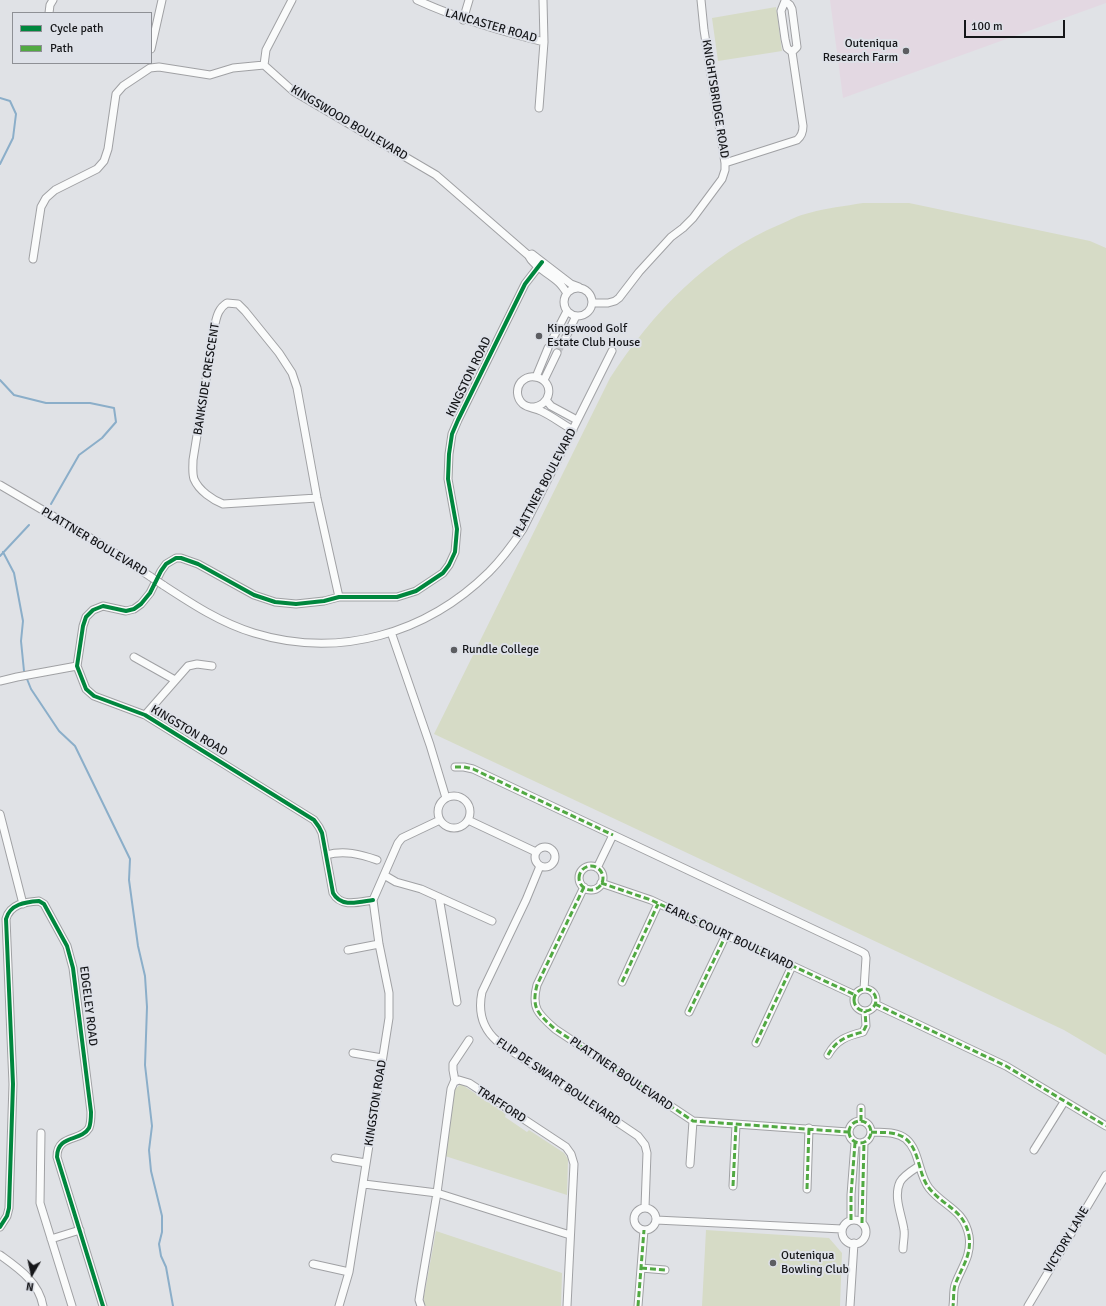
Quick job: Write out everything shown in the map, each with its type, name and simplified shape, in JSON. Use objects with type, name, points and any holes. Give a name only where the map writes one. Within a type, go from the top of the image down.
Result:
[{"type":"street","points":[[49,12],[50,5],[53,0]]},
{"type":"street","points":[[152,45],[162,0]]},
{"type":"street","points":[[33,259],[42,207],[46,198],[55,190],[97,169],[104,161],[108,149],[116,94],[123,86],[150,65],[210,75],[233,68],[264,65],[266,50],[292,0]]},
{"type":"street","name":"LANCASTER ROAD","points":[[417,0],[441,12],[463,20],[544,42]]},
{"type":"street","points":[[463,20],[469,0]]},
{"type":"street","points":[[539,108],[544,42],[543,0]]},
{"type":"street","name":"KNIGHTSBRIDGE ROAD","points":[[593,303],[615,302],[620,298],[639,272],[671,237],[684,228],[693,218],[722,179],[725,170],[725,162],[704,30],[701,0]]},
{"type":"street","points":[[725,162],[800,138],[803,126],[792,52],[787,48],[781,11],[785,0],[792,9],[796,34],[797,47],[792,52]]},
{"type":"street","name":"KINGSWOOD BOULEVARD","points":[[264,65],[293,91],[436,175],[528,255],[530,259],[571,284],[581,288]]},
{"type":"street","name":"KINGSWOOD BOULEVARD","points":[[540,264],[568,293]]},
{"type":"street","name":"KINGSTON ROAD","points":[[339,1306],[349,1272],[389,1018],[389,993],[379,944],[373,900],[346,903],[341,902],[336,898],[333,893],[322,833],[314,820],[145,716],[94,696],[90,693],[83,684],[77,666],[83,626],[86,617],[93,610],[103,606],[126,611],[134,609],[141,604],[150,593],[166,564],[176,558],[181,558],[198,564],[254,595],[275,602],[296,604],[340,598],[397,597],[416,591],[443,572],[449,565],[455,552],[457,528],[448,479],[449,454],[452,434],[521,293],[540,264]]},
{"type":"street","points":[[576,288],[581,288],[590,293],[593,303],[592,307],[586,314],[576,316],[567,311],[564,302],[568,293],[576,288]]},
{"type":"street","name":"BANKSIDE CRESCENT","points":[[317,498],[224,504],[215,501],[201,489],[194,480],[193,460],[215,324],[220,310],[227,303],[238,304],[245,311],[279,353],[292,373],[297,388],[317,498],[340,598]]},
{"type":"street","points":[[553,338],[567,311]]},
{"type":"street","points":[[563,343],[576,316]]},
{"type":"street","points":[[559,326],[569,331]]},
{"type":"street","points":[[536,377],[548,348]]},
{"type":"street","name":"PLATTNER BOULEVARD","points":[[0,486],[104,546],[197,607],[221,620],[253,633],[279,640],[307,644],[353,642],[392,632],[430,616],[452,603],[475,585],[498,562],[523,529],[612,351]]},
{"type":"street","points":[[530,407],[541,406],[549,395],[544,380],[557,353]]},
{"type":"street","points":[[543,358],[552,363]]},
{"type":"street","points":[[544,380],[536,377],[530,377],[523,380],[519,385],[517,392],[519,399],[524,404],[540,411],[573,430]]},
{"type":"street","points":[[546,400],[551,406],[578,420]]},
{"type":"street","points":[[392,632],[446,798]]},
{"type":"street","points":[[134,657],[175,680]]},
{"type":"street","points":[[145,716],[188,666],[197,664],[212,666]]},
{"type":"street","points":[[0,681],[77,666]]},
{"type":"street","points":[[455,767],[473,769],[862,952],[865,954],[866,958],[864,989]]},
{"type":"street","points":[[456,796],[466,801],[470,810],[468,820],[465,824],[456,828],[447,826],[440,820],[438,815],[440,805],[446,798],[456,796]]},
{"type":"street","points":[[0,814],[23,904],[17,905],[10,910],[6,919],[13,1084],[9,1208],[7,1216],[0,1227]]},
{"type":"street","points":[[373,900],[398,843],[402,838],[440,820]]},
{"type":"street","points":[[468,820],[536,852]]},
{"type":"street","points":[[597,868],[612,835]]},
{"type":"street","points":[[541,847],[548,847],[554,851],[555,861],[550,866],[540,866],[536,861],[536,852],[541,847]]},
{"type":"street","points":[[326,855],[347,852],[377,860]]},
{"type":"street","name":"FLIP DE SWART BOULEVARD","points":[[540,866],[526,900],[482,992],[480,1014],[486,1029],[496,1041],[638,1136],[643,1141],[647,1153],[644,1207]]},
{"type":"street","points":[[592,866],[597,868],[602,875],[601,883],[595,889],[587,889],[580,883],[580,874],[587,867],[592,866]]},
{"type":"street","points":[[384,875],[396,882],[421,889],[492,921]]},
{"type":"street","name":"EARLS COURT BOULEVARD","points":[[601,883],[658,904],[855,995]]},
{"type":"street","name":"PLATTNER BOULEVARD","points":[[584,887],[537,984],[534,998],[538,1014],[555,1030],[693,1121],[736,1125],[809,1128],[848,1132]]},
{"type":"street","points":[[438,897],[457,1002]]},
{"type":"street","name":"EDGELEY ROAD","points":[[23,904],[39,901],[44,904],[66,946],[73,968],[91,1122],[89,1128],[83,1134],[61,1144],[57,1154],[103,1306]]},
{"type":"street","points":[[622,982],[658,904]]},
{"type":"street","points":[[689,1012],[726,935]]},
{"type":"street","points":[[348,950],[379,944]]},
{"type":"street","points":[[756,1043],[792,966]]},
{"type":"street","points":[[867,989],[873,992],[876,998],[875,1004],[871,1009],[865,1011],[858,1008],[854,998],[855,995],[857,992],[867,989]]},
{"type":"street","points":[[875,1004],[1006,1066],[1106,1126]]},
{"type":"street","points":[[828,1055],[831,1049],[843,1038],[863,1032],[866,1026],[865,1011]]},
{"type":"street","points":[[421,1306],[419,1300],[437,1193],[451,1089],[455,1081],[453,1064],[470,1040]]},
{"type":"street","points":[[352,1053],[382,1058]]},
{"type":"street","name":"TRAFFORD","points":[[455,1081],[462,1080],[469,1083],[566,1147],[571,1154],[574,1164],[567,1306]]},
{"type":"street","points":[[1034,1150],[1064,1102]]},
{"type":"street","points":[[861,1108],[861,1121]]},
{"type":"street","points":[[690,1164],[693,1121]]},
{"type":"street","points":[[851,1220],[851,1195],[855,1143],[850,1138],[848,1132],[852,1124],[861,1121],[865,1122],[869,1126],[871,1132],[868,1139],[864,1142],[855,1143]]},
{"type":"street","points":[[733,1186],[736,1125]]},
{"type":"street","points":[[807,1189],[809,1128]]},
{"type":"street","points":[[871,1132],[893,1133],[907,1140],[913,1147],[924,1180],[929,1188],[959,1213],[964,1221],[969,1236],[969,1254],[954,1286],[953,1306]]},
{"type":"street","points":[[42,1134],[40,1203],[72,1306]]},
{"type":"street","points":[[862,1223],[864,1142]]},
{"type":"street","points":[[335,1158],[366,1164]]},
{"type":"street","points":[[903,1249],[904,1230],[898,1204],[898,1188],[904,1177],[919,1166]]},
{"type":"street","name":"VICTORY LANE","points":[[1028,1306],[1106,1175]]},
{"type":"street","points":[[364,1184],[437,1193],[570,1235]]},
{"type":"street","points":[[644,1207],[653,1212],[656,1220],[651,1228],[644,1230],[636,1226],[634,1220],[636,1211],[644,1207]]},
{"type":"street","points":[[656,1220],[842,1230]]},
{"type":"street","points":[[851,1220],[857,1220],[865,1227],[866,1233],[860,1242],[854,1243],[846,1241],[844,1238],[842,1230],[845,1224],[851,1220]]},
{"type":"street","points":[[51,1239],[80,1230]]},
{"type":"street","points":[[638,1306],[644,1230]]},
{"type":"street","points":[[850,1306],[854,1243]]},
{"type":"street","points":[[0,1254],[19,1268],[32,1282],[42,1300],[43,1306]]},
{"type":"street","points":[[313,1264],[349,1272]]},
{"type":"street","points":[[640,1268],[665,1270]]},
{"type":"shaded area","name":"Outeniqua Research Farm","points":[[830,0],[1106,0],[1106,3],[843,98]]},
{"type":"green space","points":[[776,7],[782,51],[718,61],[712,18]]},
{"type":"green space","points":[[863,203],[909,203],[1090,241],[1106,248],[1106,1055],[1064,1030],[434,734],[610,378],[644,330],[663,308],[706,269],[729,252],[754,237],[802,215],[829,208]]},
{"type":"green space","points":[[461,1084],[506,1114],[505,1117],[527,1132],[529,1130],[564,1153],[568,1159],[567,1195],[445,1156],[455,1089]]},
{"type":"green space","name":"Outeniqua Bowling Club","points":[[706,1230],[829,1238],[842,1253],[840,1306],[702,1306]]},
{"type":"green space","points":[[436,1231],[562,1273],[561,1306],[426,1306],[424,1304],[424,1296]]},
{"type":"waterway","points":[[0,98],[10,101],[16,114],[13,138],[0,164]]},
{"type":"waterway","points":[[0,380],[14,395],[46,403],[90,403],[114,408],[116,422],[102,438],[79,455],[51,504]]},
{"type":"waterway","points":[[0,556],[29,525]]},
{"type":"waterway","points":[[3,552],[14,573],[23,621],[21,641],[24,671]]},
{"type":"waterway","points":[[27,679],[31,689],[59,731],[75,746],[130,859],[129,880],[138,946],[145,976],[147,1007],[145,1065],[152,1126],[149,1150],[151,1171],[162,1216],[162,1232],[159,1244],[161,1256],[166,1267],[173,1306]]},
{"type":"tunnel","points":[[557,353],[563,343]]},
{"type":"marked path","points":[[455,767],[473,769],[613,835]]},
{"type":"marked path","points":[[591,866],[599,870],[603,878],[599,886],[591,890],[583,886],[579,878],[583,870],[591,866]]},
{"type":"marked path","points":[[601,883],[651,900],[855,995]]},
{"type":"marked path","points":[[584,887],[537,985],[535,993],[537,1010],[549,1024],[693,1121],[848,1132]]},
{"type":"marked path","points":[[622,982],[658,904]]},
{"type":"marked path","points":[[689,1012],[726,935]]},
{"type":"marked path","points":[[756,1043],[792,966]]},
{"type":"marked path","points":[[865,989],[873,992],[876,1000],[873,1008],[865,1011],[857,1008],[854,1000],[857,992],[865,989]]},
{"type":"marked path","points":[[875,1004],[1006,1066],[1106,1126]]},
{"type":"marked path","points":[[828,1055],[842,1039],[863,1032],[866,1026],[865,1011]]},
{"type":"marked path","points":[[861,1108],[861,1121]]},
{"type":"marked path","points":[[860,1121],[868,1124],[871,1132],[868,1140],[860,1143],[852,1140],[849,1132],[852,1124],[860,1121]]},
{"type":"marked path","points":[[733,1186],[736,1125]]},
{"type":"marked path","points":[[807,1189],[809,1128]]},
{"type":"marked path","points":[[871,1132],[894,1134],[902,1136],[906,1139],[911,1144],[917,1156],[925,1182],[929,1188],[963,1220],[970,1243],[965,1262],[955,1285],[953,1306]]},
{"type":"marked path","points":[[862,1223],[864,1142]]},
{"type":"marked path","points":[[851,1220],[851,1195],[855,1143]]},
{"type":"marked path","points":[[638,1306],[644,1230]]},
{"type":"marked path","points":[[641,1268],[665,1270]]},
{"type":"cycle path","points":[[373,900],[351,903],[341,901],[336,898],[333,893],[322,833],[314,820],[145,715],[94,696],[86,689],[77,666],[83,626],[86,617],[93,610],[103,606],[126,611],[134,609],[141,604],[150,593],[166,564],[176,558],[181,558],[198,564],[254,595],[275,602],[296,604],[324,601],[339,597],[397,597],[416,591],[443,573],[449,565],[455,552],[457,529],[448,479],[449,454],[452,434],[525,284],[542,262]]},
{"type":"cycle path","points":[[0,1227],[7,1216],[9,1208],[13,1084],[6,919],[8,914],[15,907],[23,903],[39,901],[44,904],[67,946],[73,968],[91,1120],[89,1128],[85,1132],[65,1141],[61,1145],[58,1150],[57,1157],[103,1306]]},
{"type":"place","name":"Outeniqua Research Farm","points":[[906,51]]},
{"type":"place","name":"Kingswood Golf Estate Club House","points":[[539,336]]},
{"type":"place","name":"Rundle College","points":[[454,650]]},
{"type":"place","name":"Outeniqua Bowling Club","points":[[773,1263]]}]
